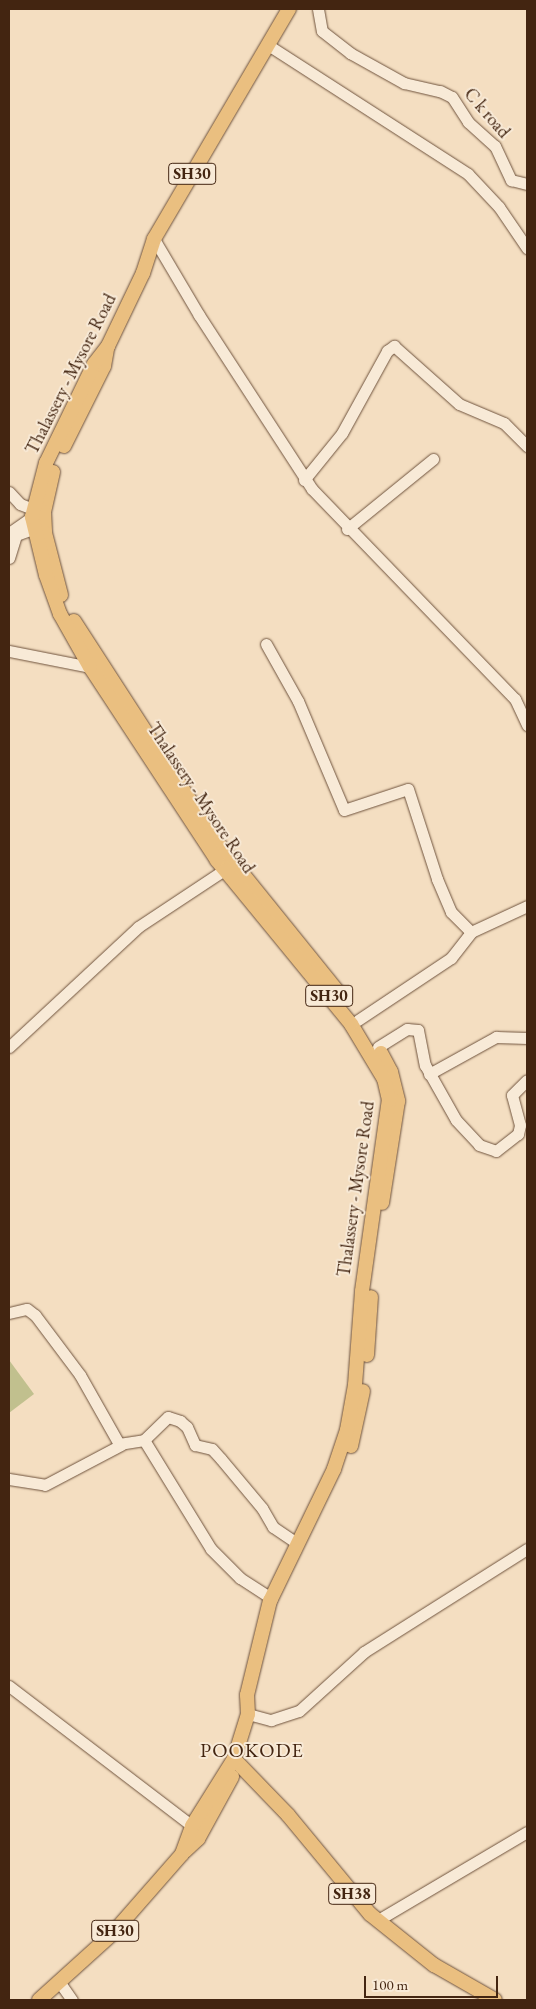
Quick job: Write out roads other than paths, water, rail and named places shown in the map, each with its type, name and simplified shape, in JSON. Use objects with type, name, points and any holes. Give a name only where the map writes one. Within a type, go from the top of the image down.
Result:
[{"type":"main road","name":"Thalassery - Mysore Road","points":[[39,2000],[60,1983],[140,1906],[182,1854],[192,1826],[234,1759],[248,1714],[247,1695],[272,1599],[297,1543],[334,1469],[348,1422],[355,1385],[370,1222],[389,1100],[378,1066],[351,1024],[222,861],[90,668],[60,614],[33,518],[46,463],[94,364],[108,346],[143,273],[154,240],[289,9]]},
{"type":"main road","points":[[108,346],[104,366],[48,486],[45,533],[62,597],[70,615],[222,861],[358,1020],[378,1047],[392,1072],[398,1101],[374,1256],[358,1422],[340,1474],[280,1601],[255,1698],[248,1714]]},
{"type":"main road","points":[[182,1854],[198,1839],[212,1815],[233,1775],[234,1759]]},
{"type":"main road","name":"SH38","points":[[234,1759],[288,1815],[339,1880],[378,1920],[434,1965],[495,2000]]},
{"type":"street","name":"C k road","points":[[318,9],[322,31],[350,52],[404,84],[434,90],[452,97],[468,122],[496,146],[511,180],[527,184]]},
{"type":"street","points":[[268,45],[468,174],[499,207],[527,248]]},
{"type":"street","points":[[154,240],[304,480],[347,529],[515,698],[527,725]]},
{"type":"street","points":[[304,480],[342,432],[387,351],[394,346],[459,404],[504,423],[527,446]]},
{"type":"street","points":[[347,529],[433,459]]},
{"type":"street","points":[[9,492],[33,518]]},
{"type":"street","points":[[9,532],[33,518]]},
{"type":"street","points":[[9,558],[16,535],[33,518]]},
{"type":"street","points":[[266,644],[298,700],[344,810],[408,789],[437,879],[451,912],[471,932]]},
{"type":"street","points":[[9,651],[90,668]]},
{"type":"street","points":[[9,1047],[131,933],[222,861]]},
{"type":"street","points":[[358,1020],[450,958],[471,932],[527,906]]},
{"type":"street","points":[[378,1047],[414,1028],[419,1034],[420,1053],[429,1074],[467,1134],[479,1145],[496,1151],[518,1134],[520,1125],[512,1095],[527,1080]]},
{"type":"street","points":[[429,1074],[496,1037],[511,1035],[525,1040]]},
{"type":"street","points":[[9,1313],[27,1309],[35,1315],[80,1375],[121,1445]]},
{"type":"street","points":[[9,1480],[45,1485],[121,1445],[144,1440],[168,1417],[180,1421],[187,1427],[195,1444],[212,1449],[262,1508],[273,1527],[297,1543]]},
{"type":"street","points":[[144,1440],[211,1549],[240,1578],[272,1599]]},
{"type":"street","points":[[248,1714],[271,1720],[299,1712],[364,1652],[527,1549]]},
{"type":"street","points":[[9,1686],[192,1826]]},
{"type":"street","points":[[378,1920],[527,1832]]},
{"type":"street","points":[[60,1983],[72,2000]]},
{"type":"district","name":"POOKODE","points":[[252,1750]]}]
